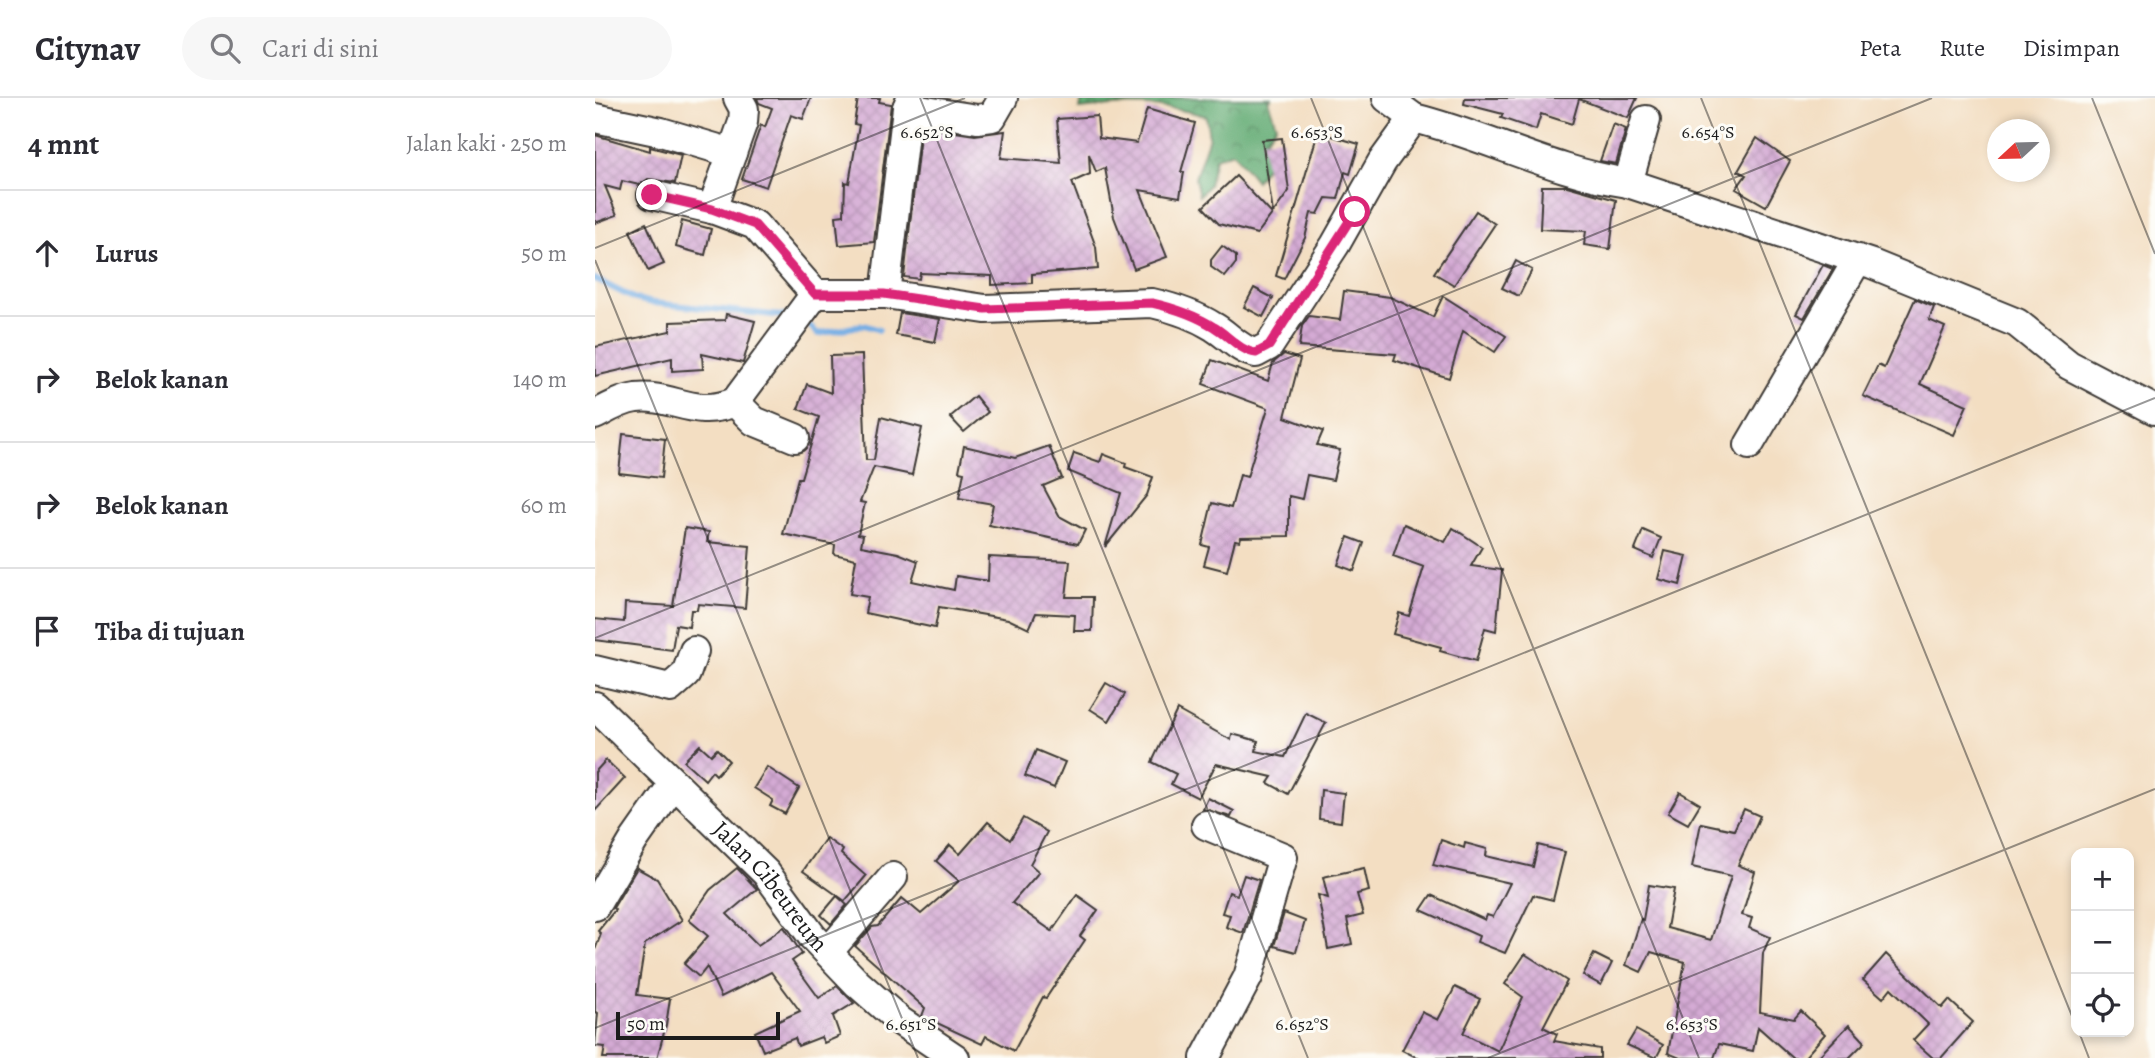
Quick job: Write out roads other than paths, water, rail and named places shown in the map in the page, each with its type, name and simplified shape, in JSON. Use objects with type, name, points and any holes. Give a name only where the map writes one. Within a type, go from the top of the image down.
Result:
[{"type":"street","points":[[712,209],[744,116],[738,98]]},
{"type":"street","points":[[884,294],[909,103],[977,119],[992,117],[1003,98]]},
{"type":"street","points":[[1387,98],[1431,113],[1515,154],[1593,178],[1628,183],[1858,259],[2017,323],[2069,365],[2155,410]]},
{"type":"street","points":[[652,195],[712,209],[755,225],[815,294],[884,294],[985,309],[1152,303],[1175,308],[1215,327],[1250,352],[1263,351],[1335,245],[1382,162],[1431,113]]},
{"type":"street","points":[[595,118],[661,132],[732,153]]},
{"type":"street","points":[[1628,183],[1646,120]]},
{"type":"street","points":[[1748,445],[1858,259]]},
{"type":"street","points":[[595,415],[637,398],[698,409],[717,408],[735,402],[815,294]]},
{"type":"street","points":[[735,402],[754,421],[795,438]]},
{"type":"street","points":[[595,670],[670,688],[686,674],[694,651]]},
{"type":"street","name":"Jalan Cibeureum","points":[[595,706],[766,873],[812,936],[828,953],[900,1021],[955,1058]]},
{"type":"street","points":[[595,906],[633,840],[674,783]]},
{"type":"street","points":[[1205,1058],[1248,977],[1283,857],[1206,825]]},
{"type":"street","points":[[828,953],[893,877]]},
{"type":"waterway","points":[[595,279],[635,299],[653,303],[783,316]]},
{"type":"waterway","points":[[805,321],[818,334],[864,325],[879,330]]}]
